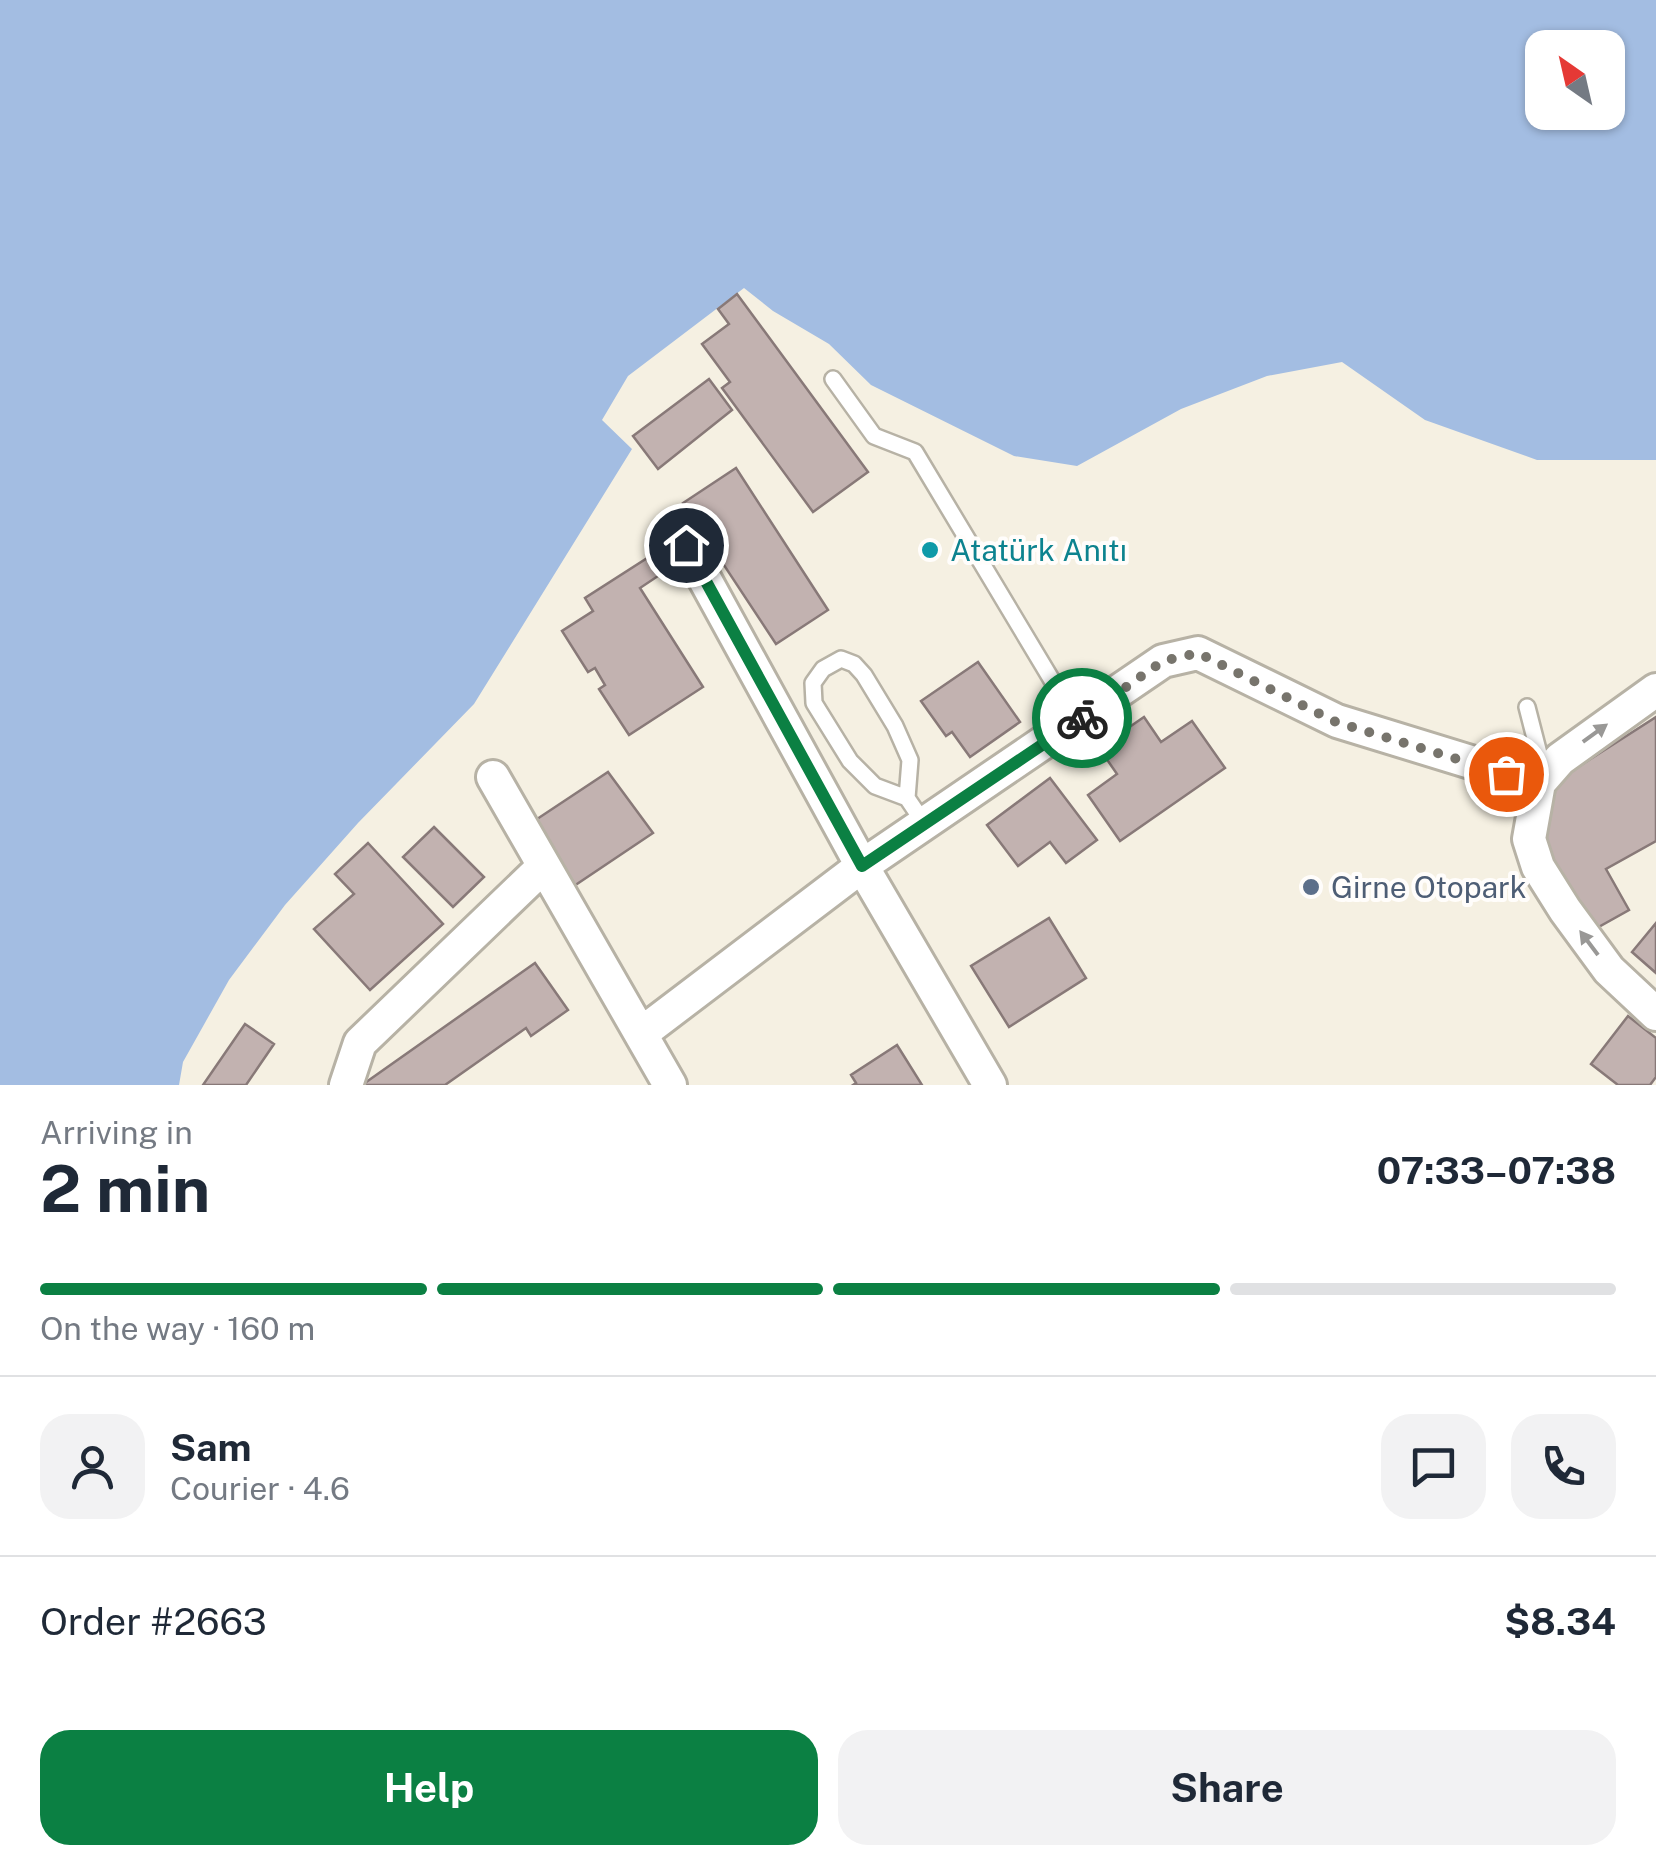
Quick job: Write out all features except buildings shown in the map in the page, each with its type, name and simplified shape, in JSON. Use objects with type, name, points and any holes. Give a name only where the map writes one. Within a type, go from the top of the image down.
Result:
[{"type":"street","points":[[686,545],[862,866],[990,1085]]},
{"type":"street","points":[[642,1033],[862,866],[915,811],[1078,722],[1163,661],[1198,653],[1336,722],[1542,780]]},
{"type":"street","points":[[1656,690],[1560,759],[1542,780],[1529,840],[1538,867],[1609,970],[1656,1014]]},
{"type":"street","points":[[493,777],[670,1085]]},
{"type":"street","points":[[346,1085],[360,1043],[543,867]]},
{"type":"lane","points":[[833,379],[874,436],[915,452],[1078,722]]},
{"type":"lane","points":[[840,659],[854,664],[864,675],[910,760],[915,811],[874,786],[850,761],[814,702],[814,684],[823,668],[840,659]]},
{"type":"lane","points":[[1527,707],[1542,780]]},
{"type":"water","points":[[0,0],[1656,0],[1656,460],[1537,460],[1425,420],[1342,362],[1267,376],[1181,409],[1077,466],[1014,456],[871,385],[829,344],[773,311],[744,288],[628,376],[602,420],[632,449],[474,704],[285,905],[229,980],[183,1062],[179,1085],[0,1085]]},
{"type":"way so far","points":[[1082,718],[1163,661],[1198,653],[1336,722],[1506,774]]},
{"type":"place","name":"Atatürk Anıtı","points":[[930,550]]},
{"type":"place","name":"Girne Otopark","points":[[1311,887]]},
{"type":"route","points":[[686,545],[862,866],[1082,718]]}]
